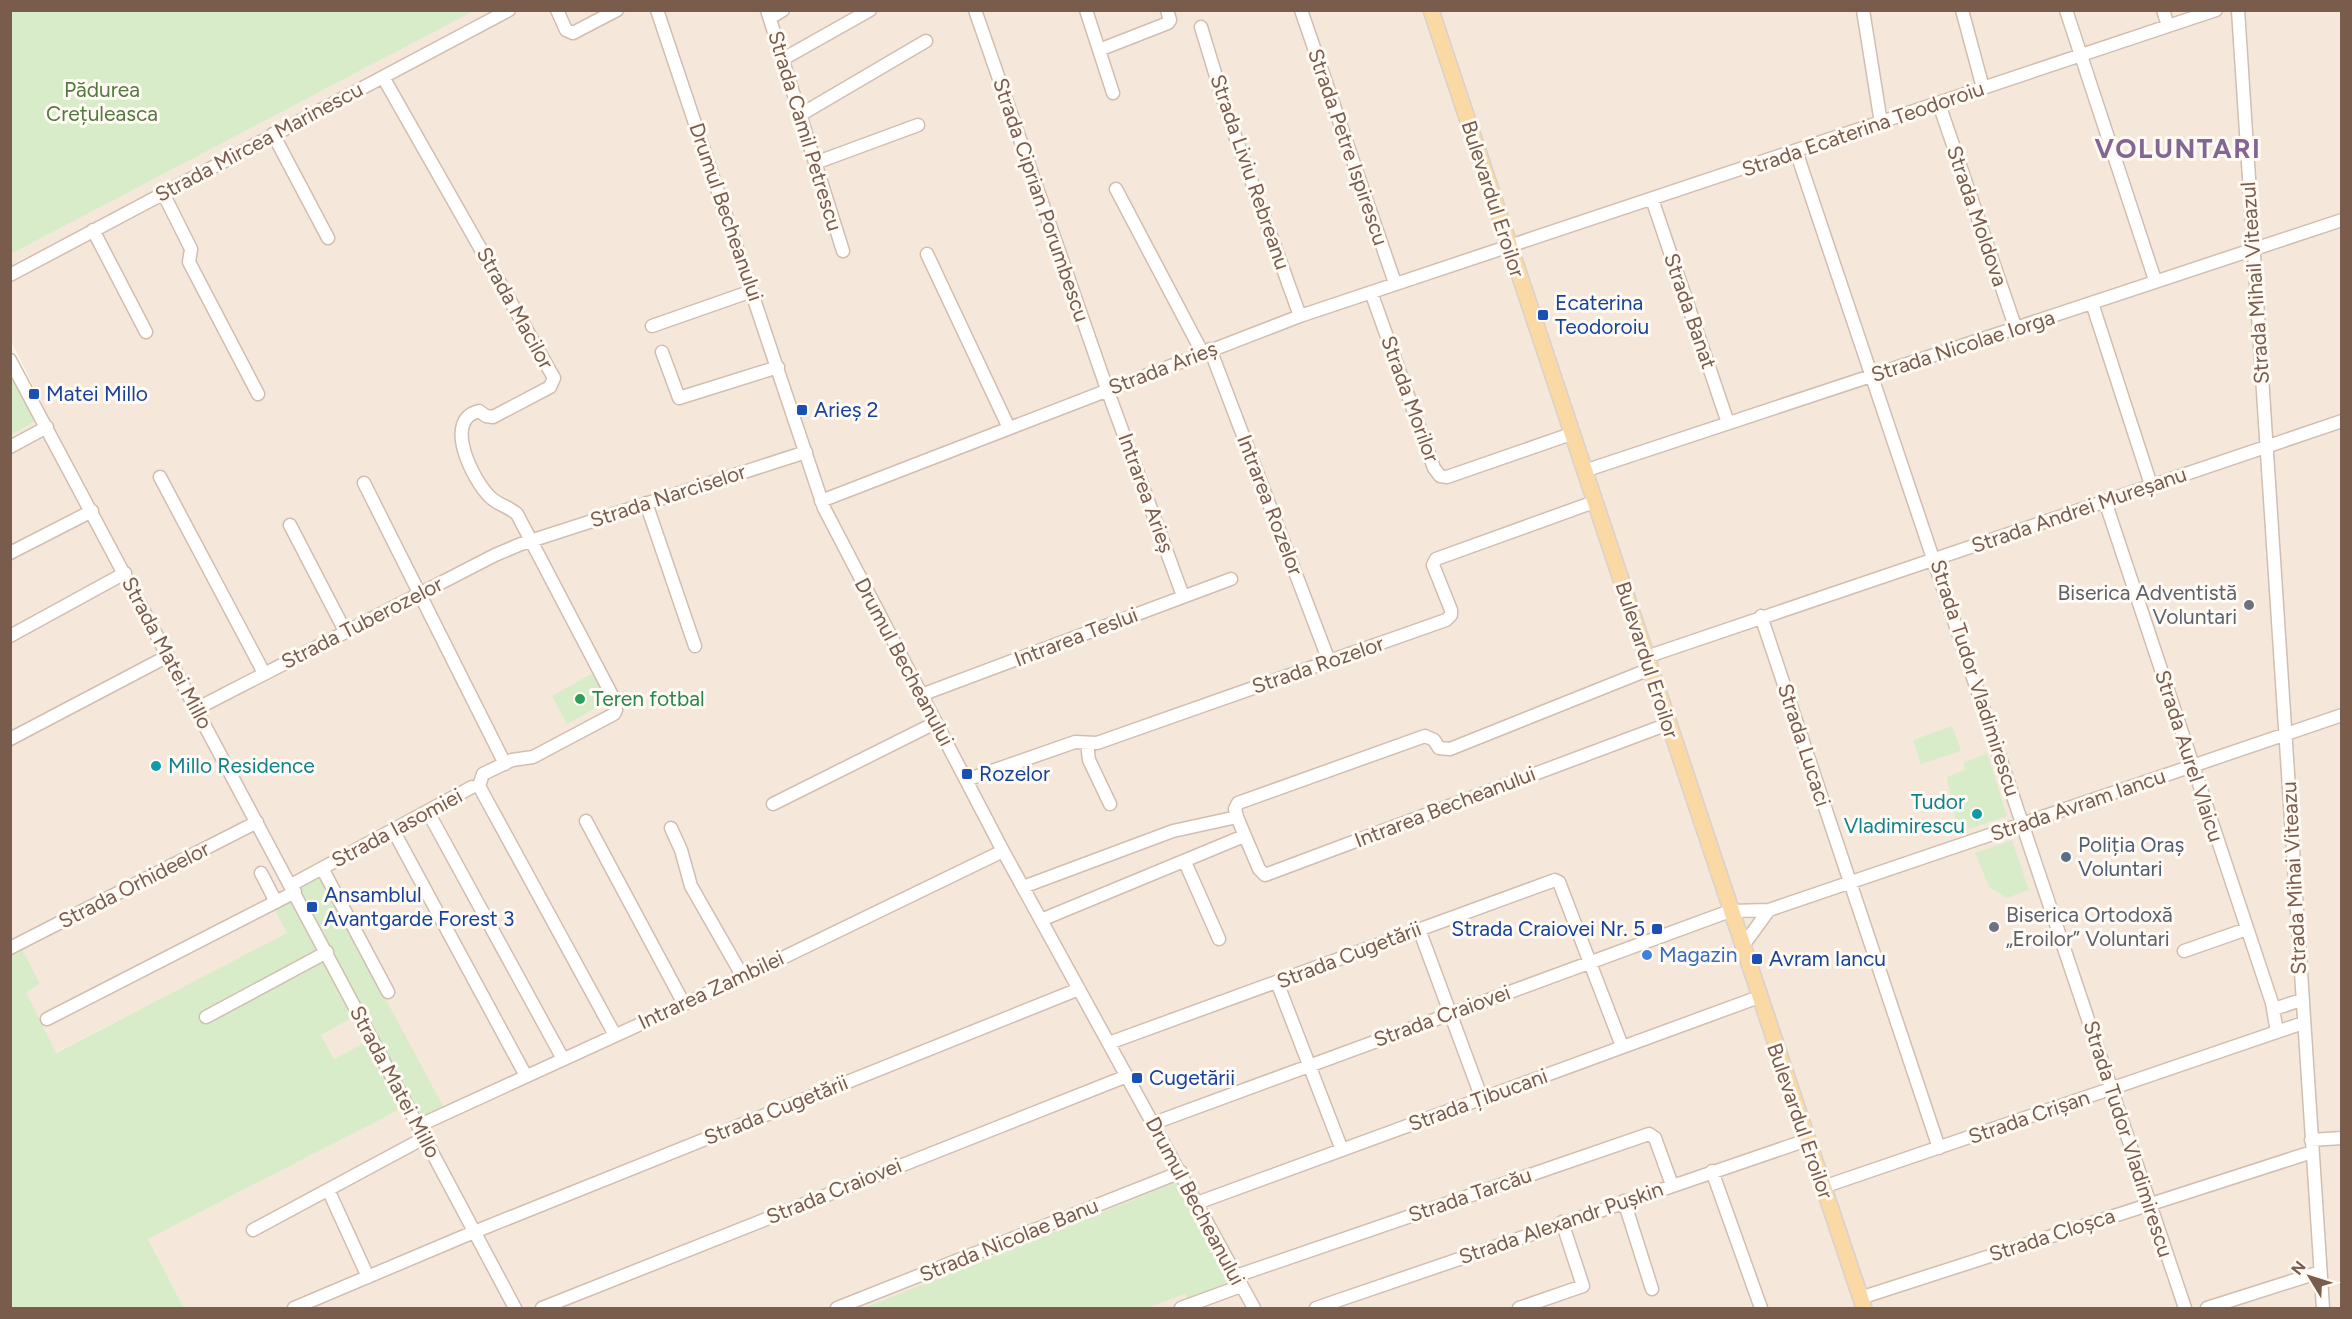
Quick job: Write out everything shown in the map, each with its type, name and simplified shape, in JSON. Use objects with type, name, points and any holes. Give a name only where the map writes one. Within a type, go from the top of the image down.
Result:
[{"type":"main road","name":"Bulevardul Eroilor","points":[[1431,10],[1862,1303]]},
{"type":"street","name":"Strada Mircea Marinescu","points":[[10,275],[509,10]]},
{"type":"street","points":[[557,10],[566,30],[573,33],[617,10]]},
{"type":"street","name":"Drumul Becheanului","points":[[657,10],[821,501],[1003,851],[1254,1308]]},
{"type":"street","points":[[768,14],[783,10]]},
{"type":"street","points":[[783,59],[870,10]]},
{"type":"street","name":"Strada Ciprian Porumbescu","points":[[975,10],[1107,389]]},
{"type":"street","points":[[1086,10],[1113,93]]},
{"type":"street","points":[[1099,50],[1168,23],[1170,20],[1167,10]]},
{"type":"street","name":"Strada Petre Ispirescu","points":[[1301,10],[1395,283]]},
{"type":"street","points":[[1863,10],[1881,123]]},
{"type":"street","points":[[1962,10],[1983,88]]},
{"type":"street","points":[[2066,10],[2155,280]]},
{"type":"street","points":[[2163,10],[2168,26]]},
{"type":"street","name":"Strada Ecaterina Teodoroiu","points":[[1509,245],[1939,104],[2216,10]]},
{"type":"street","name":"Strada Mihail Viteazul","points":[[2238,10],[2265,447]]},
{"type":"street","name":"Strada Camil Petrescu","points":[[768,14],[843,251]]},
{"type":"street","name":"Strada Liviu Rebreanu","points":[[1202,27],[1229,119],[1300,316]]},
{"type":"street","points":[[800,115],[926,41]]},
{"type":"street","name":"Strada Macilor","points":[[383,77],[554,378],[550,387],[493,417],[486,416],[479,411],[471,413],[465,418],[460,441],[482,487],[499,504],[508,506],[517,514],[531,542]]},
{"type":"street","name":"Strada Moldova","points":[[1939,104],[2016,329]]},
{"type":"street","points":[[814,163],[918,125]]},
{"type":"street","points":[[273,134],[328,238]]},
{"type":"street","name":"Strada Tudor Vladimirescu","points":[[1797,151],[2185,1308]]},
{"type":"street","name":"Intrarea Rozelor","points":[[1116,189],[1206,351],[1329,661]]},
{"type":"street","points":[[163,193],[191,249],[189,262],[258,394]]},
{"type":"street","name":"Strada Banat","points":[[1652,199],[1728,423]]},
{"type":"street","name":"Strada Nicolae Iorga","points":[[1584,471],[2016,329],[2155,280],[2342,220]]},
{"type":"street","points":[[93,230],[146,332]]},
{"type":"street","name":"Strada Arieș","points":[[821,501],[1300,316],[1509,245]]},
{"type":"street","points":[[927,254],[1009,428]]},
{"type":"street","points":[[652,326],[752,291]]},
{"type":"street","name":"Strada Morilor","points":[[1371,292],[1434,468],[1440,476],[1447,477],[1571,434]]},
{"type":"street","points":[[2092,303],[2151,485]]},
{"type":"street","points":[[662,352],[679,398],[778,367]]},
{"type":"street","name":"Strada Matei Millo","points":[[10,360],[293,888],[514,1308]]},
{"type":"street","name":"Intrarea Arieș","points":[[1107,389],[1183,596]]},
{"type":"street","name":"Strada Andrei Mureșanu","points":[[1237,817],[1235,809],[1238,803],[1315,774],[1425,736],[1434,740],[1439,748],[1450,749],[1761,616],[2342,421]]},
{"type":"street","points":[[10,447],[47,427]]},
{"type":"street","name":"Strada Mihai Viteazu","points":[[2265,447],[2323,1308]]},
{"type":"street","name":"Strada Narciselor","points":[[531,542],[806,452]]},
{"type":"street","points":[[160,477],[264,673]]},
{"type":"street","points":[[364,483],[505,764]]},
{"type":"street","name":"Strada Aurel Vlaicu","points":[[2105,501],[2274,1009],[2277,1032]]},
{"type":"street","name":"Strada Rozelor","points":[[966,780],[1075,742],[1096,743],[1446,620],[1451,615],[1451,610],[1433,565],[1436,559],[1594,502]]},
{"type":"street","points":[[646,503],[695,646]]},
{"type":"street","points":[[10,553],[92,511]]},
{"type":"street","points":[[290,525],[345,631]]},
{"type":"street","name":"Strada Tuberozelor","points":[[196,709],[418,593],[495,555],[531,542]]},
{"type":"street","name":"Strada Iasomiei","points":[[47,1019],[276,902],[322,868],[475,787],[483,774],[505,764],[532,757],[614,714],[615,701],[531,542]]},
{"type":"street","points":[[10,636],[125,573]]},
{"type":"street","name":"Intrarea Teslui","points":[[921,695],[1231,579]]},
{"type":"street","name":"Strada Lucaci","points":[[1761,616],[1939,1148]]},
{"type":"street","points":[[10,739],[168,656]]},
{"type":"street","name":"Strada Avram Iancu","points":[[1730,911],[1768,910],[2342,715]]},
{"type":"street","points":[[773,804],[935,723]]},
{"type":"street","name":"Intrarea Becheanului","points":[[1237,817],[1258,869],[1265,875],[1668,724]]},
{"type":"street","points":[[1087,743],[1089,760],[1110,804]]},
{"type":"street","points":[[475,787],[615,1035]]},
{"type":"street","points":[[428,812],[563,1059]]},
{"type":"street","points":[[1023,887],[1173,831],[1237,817]]},
{"type":"street","points":[[586,821],[684,1004]]},
{"type":"street","name":"Strada Orhideelor","points":[[10,948],[257,822]]},
{"type":"street","points":[[671,828],[681,850],[691,885],[745,975]]},
{"type":"street","points":[[393,830],[526,1076]]},
{"type":"street","points":[[1041,920],[1244,836]]},
{"type":"street","name":"Intrarea Zambilei","points":[[418,1126],[684,1004],[1003,851]]},
{"type":"street","points":[[1185,862],[1219,939]]},
{"type":"street","points":[[322,868],[388,992]]},
{"type":"street","points":[[261,873],[276,902]]},
{"type":"street","name":"Strada Cugetării","points":[[1109,1043],[1555,880],[1559,882],[1622,1046]]},
{"type":"street","points":[[709,901],[745,975]]},
{"type":"street","points":[[1742,947],[1768,910]]},
{"type":"street","name":"Strada Craiovei","points":[[1154,1123],[1730,911]]},
{"type":"street","points":[[1419,929],[1482,1099]]},
{"type":"street","points":[[2184,951],[2247,929]]},
{"type":"street","points":[[206,1017],[327,952]]},
{"type":"street","points":[[1277,982],[1342,1150]]},
{"type":"street","name":"Strada Cugetării","points":[[474,1232],[1079,988]]},
{"type":"street","name":"Strada Țibucani","points":[[1197,1203],[1759,997]]},
{"type":"street","points":[[2274,1009],[2301,1000]]},
{"type":"street","name":"Strada Crișan","points":[[1823,1187],[2302,1023]]},
{"type":"street","name":"Strada Craiovei","points":[[542,1308],[1127,1076]]},
{"type":"street","name":"Strada Tarcău","points":[[1181,1308],[1239,1281],[1646,1134],[1652,1134],[1655,1138],[1672,1185]]},
{"type":"street","points":[[253,1230],[424,1138]]},
{"type":"street","name":"Strada Cloșca","points":[[1862,1303],[2311,1146],[2342,1138]]},
{"type":"street","name":"Strada Alexandr Pușkin","points":[[1316,1308],[1807,1140]]},
{"type":"street","points":[[1712,1171],[1761,1308]]},
{"type":"street","name":"Strada Nicolae Banu","points":[[837,1308],[1181,1172]]},
{"type":"street","points":[[331,1196],[368,1277]]},
{"type":"street","points":[[1624,1201],[1652,1289]]},
{"type":"street","points":[[1519,1308],[1583,1286],[1562,1222]]},
{"type":"street","points":[[294,1308],[474,1232]]},
{"type":"street","points":[[2207,1308],[2320,1272]]},
{"type":"shaded area","points":[[474,11],[2341,11],[2341,1308],[184,1308],[148,1239],[401,1109],[366,1043],[334,1059],[321,1035],[352,1018],[304,925],[55,1053],[25,992],[40,984],[11,953],[11,435],[47,414],[11,341],[11,254]]},
{"type":"green space","name":"Pădurea Crețuleasca","points":[[11,10],[474,10],[474,11],[11,254]]},
{"type":"green space","points":[[10,372],[37,420],[11,435],[10,435]]},
{"type":"green space","name":"Teren fotbal","points":[[593,673],[608,701],[567,724],[552,696]]},
{"type":"green space","points":[[1952,726],[1961,751],[1921,764],[1913,740]]},
{"type":"green space","points":[[1987,753],[2007,816],[1958,833],[1947,777],[1965,770],[1963,763]]},
{"type":"green space","points":[[2012,840],[2029,890],[2007,898],[1989,887],[1975,853]]},
{"type":"green space","points":[[320,876],[444,1108],[418,1118],[298,888]]},
{"type":"green space","points":[[291,899],[352,1018],[321,1035],[334,1059],[366,1042],[401,1109],[148,1239],[184,1308],[11,1308],[11,953],[21,947],[40,984],[26,992],[56,1053],[287,933],[274,908]]},
{"type":"green space","points":[[1180,1181],[1240,1286],[1191,1304],[1185,1294],[1146,1308],[864,1308]]},
{"type":"place","name":"Ecaterina Teodoroiu","points":[[1543,315]]},
{"type":"place","name":"Matei Millo","points":[[34,394]]},
{"type":"place","name":"Arieș 2","points":[[802,410]]},
{"type":"place","name":"Biserica Adventistă Voluntari","points":[[2249,605]]},
{"type":"place","name":"Teren fotbal","points":[[580,699]]},
{"type":"place","name":"Millo Residence","points":[[156,766]]},
{"type":"place","name":"Rozelor","points":[[967,774]]},
{"type":"place","name":"Tudor Vladimirescu","points":[[1977,814]]},
{"type":"place","name":"Poliția Oraș Voluntari","points":[[2066,857]]},
{"type":"place","name":"Ansamblul Avantgarde Forest 3","points":[[312,907]]},
{"type":"place","name":"Biserica Ortodoxă „Eroilor” Voluntari","points":[[1994,927]]},
{"type":"place","name":"Strada Craiovei Nr. 5","points":[[1657,929]]},
{"type":"place","name":"Magazin","points":[[1647,955]]},
{"type":"place","name":"Avram Iancu","points":[[1757,959]]},
{"type":"place","name":"Cugetării","points":[[1137,1078]]},
{"type":"district","name":"VOLUNTARI","points":[[2178,149]]}]
